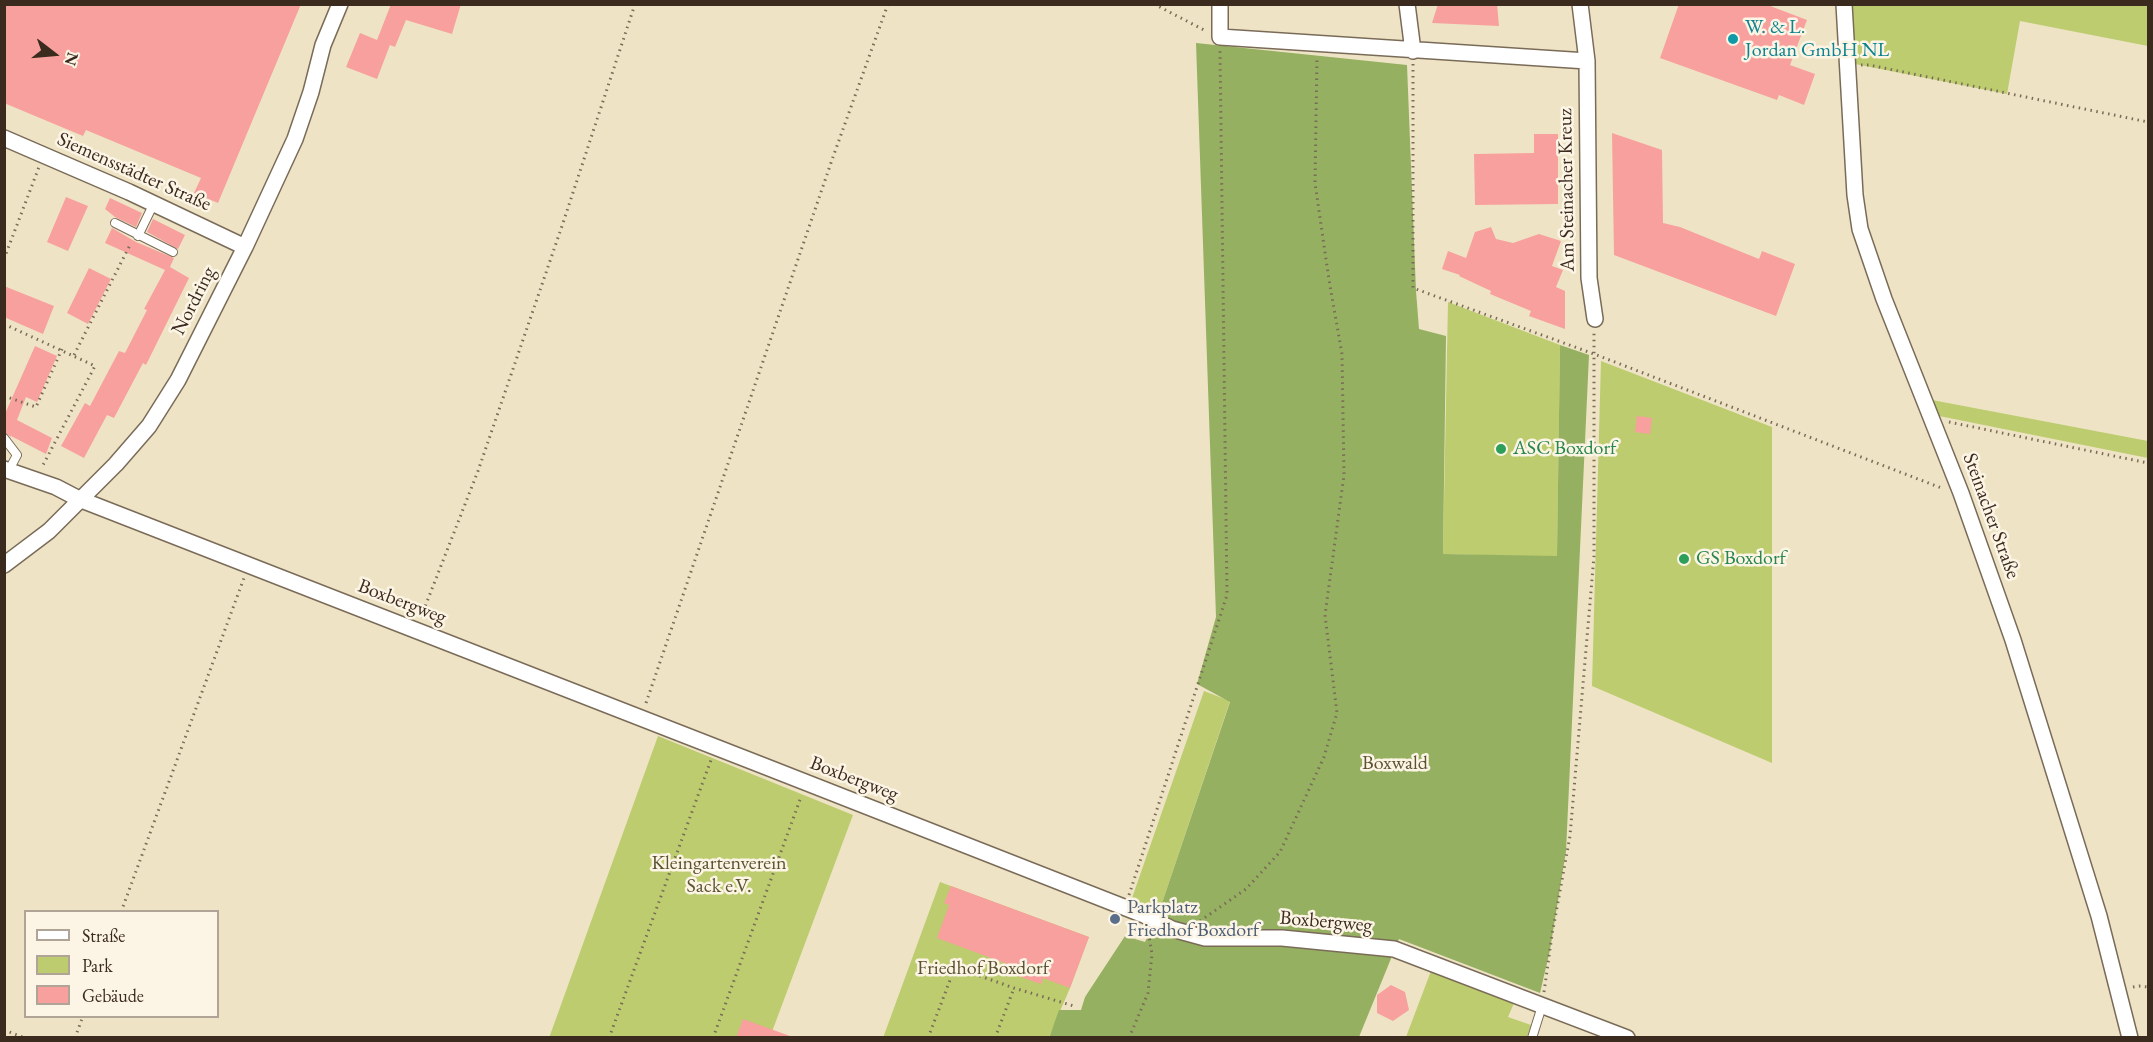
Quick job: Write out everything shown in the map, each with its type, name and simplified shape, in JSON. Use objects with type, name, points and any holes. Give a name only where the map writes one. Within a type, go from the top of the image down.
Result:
[{"type":"street","name":"Nordring","points":[[4,565],[49,531],[116,464],[149,426],[178,380],[245,247],[295,139],[311,92],[323,45],[340,4]]},
{"type":"street","points":[[1220,4],[1220,37],[1587,61]]},
{"type":"street","points":[[1407,4],[1413,51]]},
{"type":"street","name":"Am Steinacher Kreuz","points":[[1580,4],[1587,61],[1589,278],[1595,319]]},
{"type":"street","name":"Steinacher Straße","points":[[1844,4],[1855,195],[1860,228],[1884,298],[1961,494],[2013,640],[2095,905],[2130,1038]]},
{"type":"street","name":"Siemensstädter Straße","points":[[4,138],[154,203],[245,247]]},
{"type":"street","name":"Boxbergweg","points":[[7,470],[56,487],[79,499],[1172,928],[1205,938],[1282,939],[1394,949],[1628,1038]]},
{"type":"lane","points":[[135,238],[154,203]]},
{"type":"lane","points":[[115,224],[135,238],[173,252]]},
{"type":"lane","points":[[4,438],[16,455],[7,470]]},
{"type":"lane","points":[[1532,1038],[1542,1006]]},
{"type":"path","points":[[416,630],[478,471],[566,215],[635,4]]},
{"type":"path","points":[[641,718],[829,169],[888,4]]},
{"type":"path","points":[[1125,908],[1227,595],[1220,37],[1154,4]]},
{"type":"path","points":[[1172,928],[1201,921],[1246,889],[1280,852],[1324,757],[1336,713],[1324,615],[1344,475],[1342,354],[1315,183],[1319,43]]},
{"type":"path","points":[[1413,51],[1413,288],[1594,354],[1940,489],[1961,494]]},
{"type":"path","points":[[1848,71],[1869,64],[2148,122]]},
{"type":"path","points":[[4,259],[44,154]]},
{"type":"path","points":[[74,356],[135,238]]},
{"type":"path","points":[[1542,1006],[1570,836],[1594,556],[1595,319]]},
{"type":"path","points":[[4,324],[95,366],[35,479]]},
{"type":"path","points":[[4,396],[36,407],[62,349]]},
{"type":"path","points":[[1932,418],[2148,462]]},
{"type":"path","points":[[122,910],[249,565]]},
{"type":"path","points":[[609,1038],[704,776]]},
{"type":"path","points":[[713,1038],[802,794]]},
{"type":"path","points":[[1129,1038],[1148,993],[1152,954],[1146,916]]},
{"type":"path","points":[[928,1038],[955,967],[1074,1006]]},
{"type":"path","points":[[995,1038],[1014,988]]},
{"type":"path","points":[[75,1038],[82,1018]]},
{"type":"path","points":[[4,1030],[25,1038]]},
{"type":"green space","points":[[1851,5],[2148,5],[2148,46],[2020,21],[2007,94],[1855,64]]},
{"type":"green space","name":"Boxwald","points":[[1196,43],[1407,65],[1419,329],[1446,336],[1443,554],[1557,556],[1560,345],[1589,355],[1566,851],[1550,950],[1540,993],[1399,939],[1359,1037],[1049,1038],[1059,1010],[1081,1010],[1085,997],[1125,936],[1145,942],[1159,912],[1230,702],[1197,684],[1216,617]]},
{"type":"green space","name":"ASC Boxdorf","points":[[1448,302],[1560,345],[1557,557],[1443,554]]},
{"type":"green space","name":"GS Boxdorf","points":[[1601,361],[1772,427],[1772,763],[1592,686]]},
{"type":"green space","points":[[1932,400],[2148,441],[2148,458],[1939,416]]},
{"type":"green space","points":[[1204,691],[1230,701],[1159,912],[1131,901]]},
{"type":"green space","name":"Kleingartenverein Sack e.V.","points":[[658,736],[853,815],[770,1037],[549,1038]]},
{"type":"green space","name":"Friedhof Boxdorf","points":[[940,882],[1089,937],[1049,1037],[883,1038]]},
{"type":"green space","points":[[1431,971],[1514,1003],[1508,1017],[1531,1025],[1527,1037],[1406,1037]]},
{"type":"building","points":[[4,4],[301,4],[218,203],[194,193],[201,178],[86,130],[83,136],[4,103]]},
{"type":"building","points":[[391,4],[461,4],[452,34],[406,20],[395,47],[390,45],[377,79],[346,67],[360,33],[377,40]]},
{"type":"building","points":[[1438,4],[1497,4],[1499,26],[1432,23]]},
{"type":"building","name":"W. & L. Jordan GmbH NL","points":[[1679,4],[1765,4],[1807,20],[1790,65],[1815,74],[1804,105],[1779,95],[1777,100],[1660,58]]},
{"type":"building","points":[[1612,133],[1662,150],[1663,223],[1680,227],[1759,259],[1762,251],[1795,264],[1776,316],[1614,255]]},
{"type":"building","points":[[1534,134],[1558,134],[1558,204],[1475,205],[1474,154],[1534,153]]},
{"type":"building","points":[[66,197],[88,206],[68,251],[47,242]]},
{"type":"building","points":[[110,198],[142,213],[136,227],[115,217],[105,209]]},
{"type":"building","points":[[153,219],[185,235],[178,249],[147,232]]},
{"type":"building","points":[[1491,227],[1496,239],[1513,243],[1539,234],[1561,241],[1552,266],[1563,270],[1556,287],[1565,291],[1565,329],[1529,316],[1531,311],[1490,294],[1491,291],[1460,275],[1442,269],[1448,251],[1466,258],[1475,232]]},
{"type":"building","points":[[112,228],[136,242],[174,258],[170,267],[189,278],[146,365],[143,363],[114,418],[107,415],[84,458],[61,446],[85,403],[90,406],[119,351],[125,353],[147,310],[144,309],[165,270],[105,243]]},
{"type":"building","points":[[89,268],[111,279],[88,324],[67,313]]},
{"type":"building","points":[[4,286],[54,306],[43,334],[4,317]]},
{"type":"building","points":[[35,346],[57,356],[37,402],[26,397],[17,420],[52,438],[46,454],[4,432],[4,416]]},
{"type":"building","points":[[1637,416],[1652,418],[1650,434],[1635,432]]},
{"type":"building","points":[[951,886],[1089,937],[1070,988],[1043,978],[1041,984],[1015,975],[1018,968],[937,938],[949,905],[944,903]]},
{"type":"building","points":[[1391,985],[1405,992],[1409,1010],[1393,1021],[1377,1013],[1377,995]]},
{"type":"building","points":[[743,1019],[790,1036],[790,1038],[736,1038]]},
{"type":"place","name":"W. & L. Jordan GmbH NL","points":[[1733,39]]},
{"type":"place","name":"ASC Boxdorf","points":[[1501,449]]},
{"type":"place","name":"GS Boxdorf","points":[[1684,559]]},
{"type":"place","name":"Parkplatz Friedhof Boxdorf","points":[[1115,919]]}]
